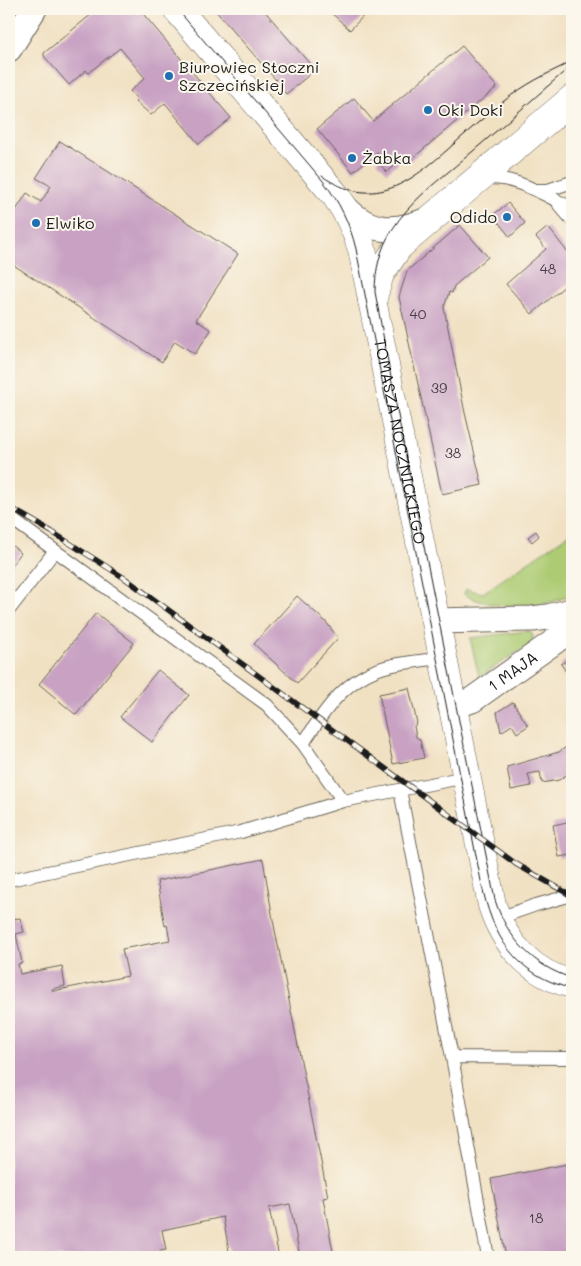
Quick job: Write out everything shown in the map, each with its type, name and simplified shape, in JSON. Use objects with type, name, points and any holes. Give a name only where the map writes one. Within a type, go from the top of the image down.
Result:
[{"type":"street","points":[[13,43],[34,9]]},
{"type":"street","name":"TOMASZA NOCZNICKIEGO","points":[[177,9],[336,196],[348,214],[359,239],[488,891],[499,925]]},
{"type":"street","points":[[371,305],[377,280],[390,258],[405,240],[572,99]]},
{"type":"street","points":[[336,196],[360,220],[375,227],[396,230],[430,219]]},
{"type":"street","points":[[434,621],[532,619],[548,617],[572,610]]},
{"type":"street","name":"1 MAJA","points":[[452,707],[472,700],[572,629]]},
{"type":"street","points":[[499,925],[512,945],[529,963],[552,977],[572,984]]},
{"type":"lane","points":[[469,186],[478,181],[492,178],[509,180],[572,208]]},
{"type":"lane","points":[[530,189],[548,190],[572,182]]},
{"type":"lane","points":[[554,199],[572,201]]},
{"type":"lane","points":[[554,199],[572,220]]},
{"type":"lane","points":[[9,517],[54,552],[267,706],[303,744],[343,801]]},
{"type":"lane","points":[[9,610],[54,552]]},
{"type":"lane","points":[[303,744],[338,694],[351,683],[369,673],[387,667],[442,657]]},
{"type":"lane","points":[[9,880],[241,832],[343,801],[466,777]]},
{"type":"lane","points":[[400,790],[452,1057],[488,1257]]},
{"type":"lane","points":[[499,925],[536,905],[572,895]]},
{"type":"lane","points":[[452,1057],[572,1058]]},
{"type":"green space","points":[[572,532],[572,593],[548,603],[518,606],[488,603],[475,600],[464,594],[466,589],[483,593]]},
{"type":"green space","points":[[530,631],[533,636],[532,643],[479,677],[470,638]]},
{"type":"building","name":"Biurowiec Stoczni Szczecińskiej","points":[[98,9],[139,9],[231,118],[199,144],[165,103],[151,115],[135,101],[137,99],[130,91],[145,78],[120,48],[88,73],[86,70],[69,85],[44,56],[44,53]]},
{"type":"building","points":[[214,9],[263,9],[315,70],[286,94]]},
{"type":"building","points":[[327,9],[370,9],[350,30]]},
{"type":"building","name":"Oki Doki","points":[[462,46],[497,87],[407,163],[403,159],[387,172],[377,161],[381,157],[377,152],[353,172],[317,129],[354,98],[373,121]]},
{"type":"building","points":[[60,141],[238,254],[196,320],[211,330],[195,354],[175,341],[162,362],[9,262],[9,221],[27,193],[41,202],[51,186],[36,178]]},
{"type":"building","points":[[508,203],[525,223],[510,237],[493,215]]},
{"type":"building","points":[[460,225],[488,257],[454,286],[452,293],[449,292],[444,308],[465,413],[482,485],[442,494],[399,297],[407,271]]},
{"type":"building","points":[[548,227],[572,258],[572,280],[532,314],[506,284],[546,249],[536,237]]},
{"type":"building","points":[[536,531],[539,536],[532,542],[528,537]]},
{"type":"building","points":[[9,543],[21,553],[9,569]]},
{"type":"building","points":[[297,596],[326,622],[338,638],[297,683],[254,644]]},
{"type":"building","points":[[96,613],[134,643],[76,715],[39,684]]},
{"type":"building","points":[[572,657],[572,672],[568,675],[561,664]]},
{"type":"building","points":[[158,670],[189,695],[152,742],[120,717]]},
{"type":"building","points":[[409,688],[417,723],[414,726],[416,737],[420,740],[424,758],[393,764],[379,694]]},
{"type":"building","points":[[513,702],[528,726],[517,733],[512,725],[501,732],[497,712]]},
{"type":"building","points":[[572,743],[572,771],[559,780],[542,783],[540,772],[528,774],[531,786],[511,790],[507,767],[559,752]]},
{"type":"building","points":[[572,821],[572,855],[559,857],[553,825]]},
{"type":"building","points":[[263,859],[273,920],[328,1197],[323,1198],[334,1257],[300,1257],[290,1204],[269,1208],[279,1257],[230,1257],[223,1217],[162,1230],[166,1250],[155,1252],[157,1257],[9,1257],[9,905],[13,919],[20,918],[24,932],[16,934],[22,963],[18,964],[20,974],[62,966],[65,986],[52,989],[53,991],[128,976],[122,949],[170,940],[167,925],[165,926],[157,881]]},
{"type":"building","points":[[572,1163],[572,1257],[506,1257],[491,1179]]},
{"type":"tram line","points":[[177,9],[323,181],[339,205],[351,231],[486,901],[500,936],[521,963],[535,974],[572,989]]},
{"type":"tram line","points":[[322,176],[340,186],[357,191],[373,192],[403,183],[432,163],[512,95],[535,80],[569,63]]},
{"type":"tram line","points":[[572,65],[435,183],[399,219],[381,252],[377,268],[375,292],[404,447],[495,900],[507,927],[524,949],[546,967],[572,978]]},
{"type":"railway","points":[[9,507],[126,579],[516,864],[572,896]]},
{"type":"place","name":"Biurowiec Stoczni Szczecińskiej","points":[[169,76]]},
{"type":"place","name":"Oki Doki","points":[[428,110]]},
{"type":"place","name":"Żabka","points":[[352,158]]},
{"type":"place","name":"Odido","points":[[507,217]]},
{"type":"place","name":"Elwiko","points":[[36,223]]}]
